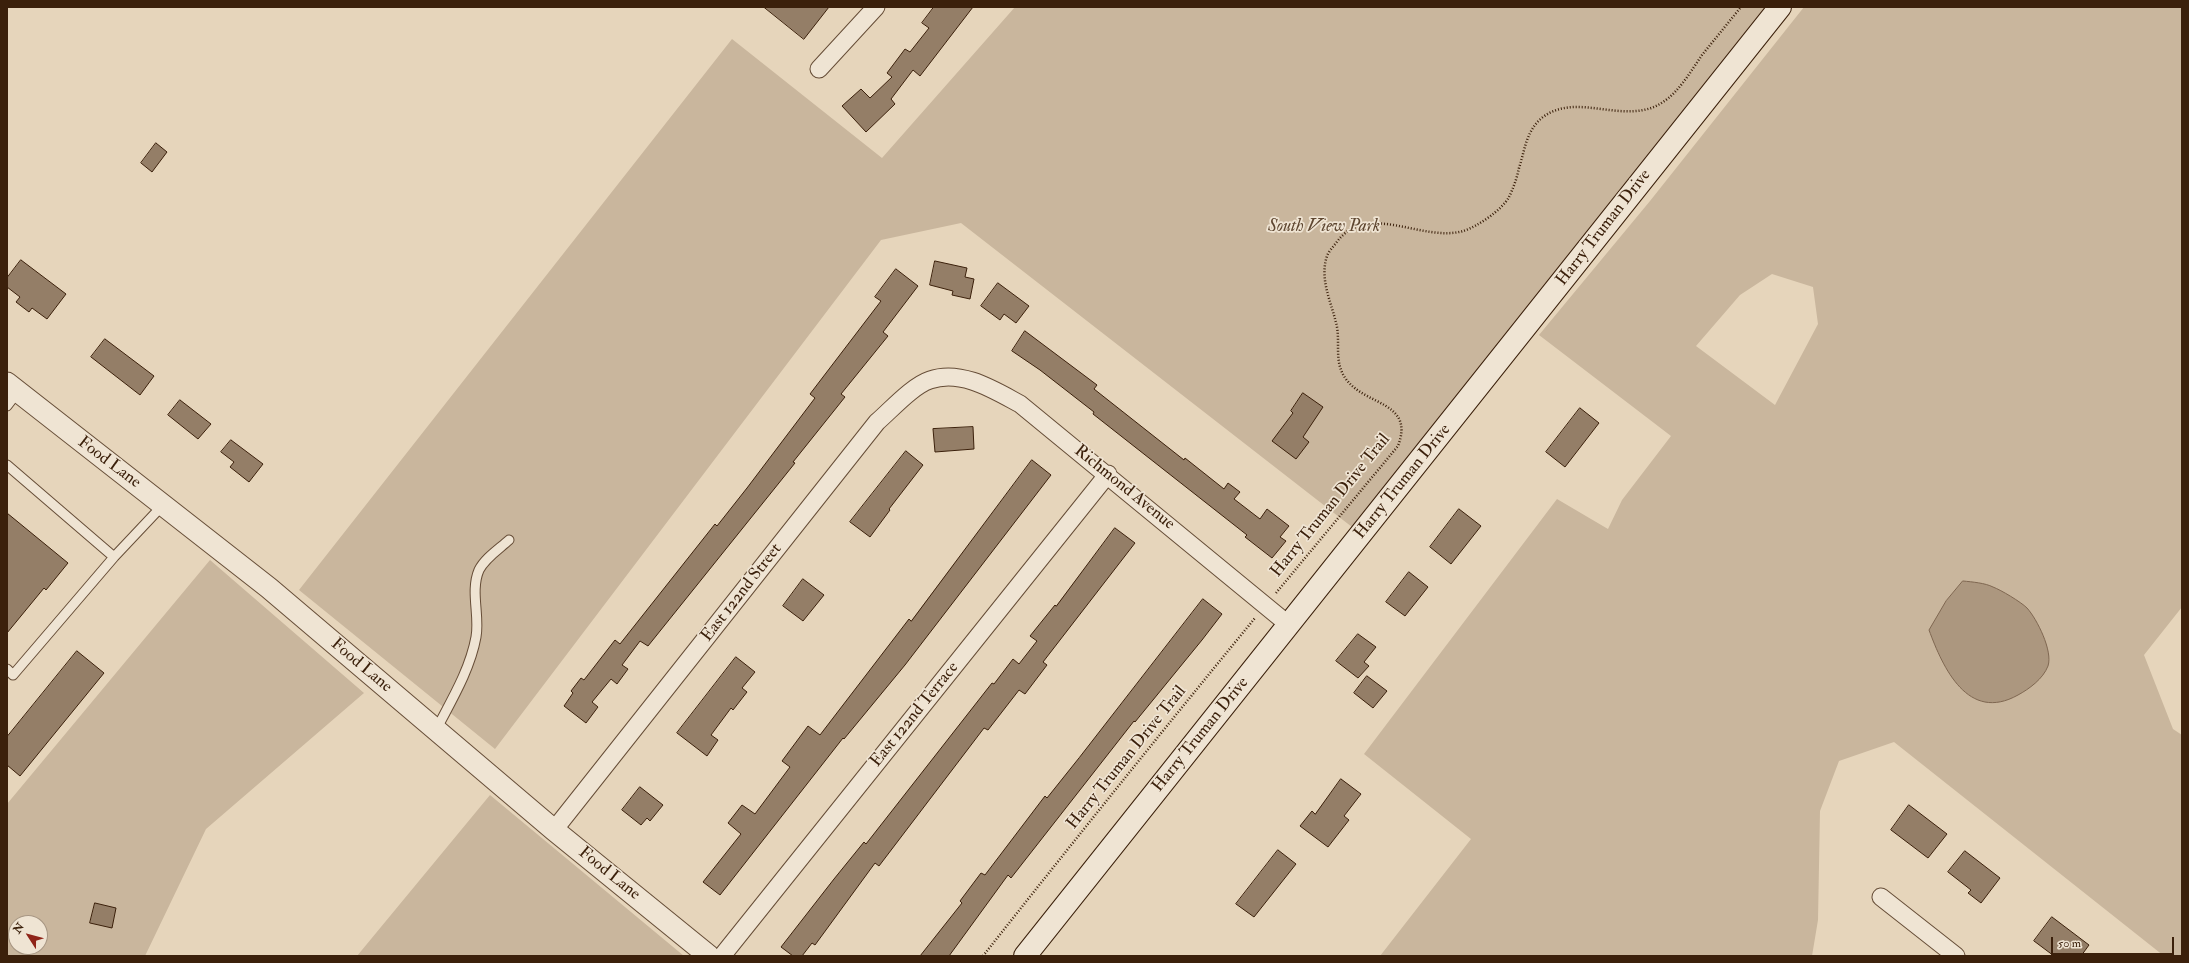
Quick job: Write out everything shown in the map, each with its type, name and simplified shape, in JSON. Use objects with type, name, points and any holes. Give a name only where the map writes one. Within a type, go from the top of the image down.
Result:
[{"type":"main road","name":"Harry Truman Drive","points":[[1025,956],[1780,7]]},
{"type":"street","points":[[819,69],[876,7]]},
{"type":"street","name":"Richmond Avenue","points":[[946,377],[977,382],[1020,404],[1108,474],[1289,624]]},
{"type":"street","name":"East 122nd Street","points":[[554,830],[876,422],[918,387],[930,380],[946,377]]},
{"type":"street","name":"Food Lane","points":[[10,394],[164,505],[269,588],[554,830],[709,956]]},
{"type":"street","name":"East 122nd Terrace","points":[[722,956],[1108,474]]},
{"type":"street","points":[[1881,897],[1956,956]]},
{"type":"lane","points":[[7,465],[114,557]]},
{"type":"lane","points":[[9,675],[114,557],[164,505]]},
{"type":"lane","points":[[436,730],[458,688],[476,637],[476,586],[479,570],[488,559],[509,540]]},
{"type":"path","name":"Harry Truman Drive Trail","points":[[983,956],[1087,827],[1110,795],[1398,446],[1402,436],[1402,426],[1396,412],[1359,391],[1345,379],[1337,358],[1337,328],[1324,274],[1328,254],[1341,236],[1356,226],[1378,222],[1441,233],[1463,231],[1488,219],[1508,199],[1519,168],[1526,139],[1543,117],[1566,108],[1594,108],[1618,112],[1642,111],[1663,102],[1684,81],[1741,7]]},
{"type":"green space","name":"South View Park","points":[[1015,7],[1780,7],[1361,534],[961,223],[881,240],[495,749],[299,590],[732,39],[882,158]]},
{"type":"green space","points":[[1804,7],[2182,7],[2182,607],[2144,655],[2173,729],[2182,735],[2182,956],[2164,956],[1894,742],[1839,761],[1820,811],[1818,920],[1812,956],[1380,956],[1471,839],[1364,754],[1557,499],[1608,529],[1622,500],[1671,436],[1539,335],[1650,201]],"holes":[[[1772,274],[1813,287],[1818,324],[1775,405],[1696,346],[1740,295]]]},
{"type":"green space","points":[[210,560],[364,693],[206,829],[145,956],[7,956],[7,804]]},
{"type":"green space","points":[[490,795],[684,956],[357,956]]},
{"type":"shaded area","points":[[1963,581],[1990,586],[2011,596],[2027,608],[2039,627],[2048,652],[2048,666],[2043,675],[2031,687],[2018,695],[2000,702],[1985,702],[1972,697],[1960,687],[1950,675],[1942,660],[1929,630],[1946,601]]},
{"type":"building","points":[[764,7],[829,7],[804,39]]},
{"type":"building","points":[[934,7],[973,7],[920,76],[913,70],[891,99],[895,104],[866,132],[842,106],[861,89],[870,98],[892,77],[887,73],[905,49],[910,52],[929,28],[922,23]]},
{"type":"building","points":[[156,143],[167,152],[152,172],[141,163]]},
{"type":"building","points":[[21,260],[66,294],[47,319],[32,308],[29,312],[16,302],[20,297],[7,287],[7,278]]},
{"type":"building","points":[[935,261],[967,268],[965,277],[974,279],[970,299],[952,295],[953,291],[930,285]]},
{"type":"building","points":[[896,269],[918,286],[883,332],[888,336],[841,394],[845,397],[793,462],[795,463],[648,646],[640,641],[622,665],[628,669],[617,684],[611,679],[592,702],[598,707],[586,723],[564,706],[573,693],[571,691],[581,678],[584,680],[615,640],[620,644],[715,524],[717,526],[747,488],[815,398],[810,394],[881,301],[875,297]]},
{"type":"building","points":[[998,283],[1029,306],[1016,323],[1004,314],[1000,320],[981,306]]},
{"type":"building","points":[[1025,331],[1097,385],[1094,389],[1184,460],[1185,458],[1224,489],[1228,483],[1240,492],[1234,499],[1260,519],[1267,509],[1289,526],[1280,537],[1286,541],[1272,558],[1245,537],[1247,535],[1093,414],[1094,412],[1040,370],[1012,351]]},
{"type":"building","points":[[105,339],[154,376],[140,395],[91,357]]},
{"type":"building","points":[[1303,393],[1323,407],[1303,437],[1309,442],[1296,459],[1272,441],[1293,413],[1291,411]]},
{"type":"building","points":[[180,400],[211,424],[198,439],[168,415]]},
{"type":"building","points":[[1580,408],[1599,423],[1565,467],[1546,452]]},
{"type":"building","points":[[973,427],[974,449],[935,452],[933,429]]},
{"type":"building","points":[[231,440],[263,464],[249,482],[230,467],[234,462],[221,452]]},
{"type":"building","points":[[906,451],[923,465],[889,509],[890,510],[870,537],[850,522]]},
{"type":"building","points":[[1032,460],[1051,475],[905,665],[844,739],[843,738],[720,895],[703,882],[741,834],[728,823],[742,805],[755,814],[790,767],[782,761],[808,726],[820,735],[909,619],[911,621]]},
{"type":"building","points":[[1459,509],[1481,526],[1451,564],[1430,547]]},
{"type":"building","points":[[7,513],[68,563],[46,590],[44,588],[7,633]]},
{"type":"building","points":[[1115,528],[1135,543],[1043,662],[1047,665],[1025,694],[1019,690],[988,730],[984,728],[879,866],[875,863],[815,945],[812,943],[802,956],[793,956],[781,947],[864,842],[866,844],[992,683],[994,684],[1013,659],[1019,664],[1037,641],[1030,636],[1055,605],[1056,606]]},
{"type":"building","points":[[1409,572],[1428,587],[1405,616],[1386,602]]},
{"type":"building","points":[[803,579],[824,595],[803,621],[783,606]]},
{"type":"building","points":[[1203,599],[1222,614],[1202,640],[1135,722],[1134,721],[1011,878],[1008,875],[949,956],[920,956],[962,903],[960,901],[981,873],[985,875],[1045,796],[1047,798]]},
{"type":"building","points":[[1358,634],[1376,647],[1364,662],[1369,666],[1358,678],[1336,661]]},
{"type":"building","points":[[77,651],[104,673],[20,776],[7,765],[7,737]]},
{"type":"building","points":[[736,657],[755,672],[742,688],[747,692],[733,710],[731,708],[711,735],[718,740],[707,756],[677,733]]},
{"type":"building","points":[[1367,676],[1387,691],[1373,708],[1354,693]]},
{"type":"building","points":[[1341,779],[1361,794],[1344,816],[1349,820],[1328,847],[1300,826],[1312,811],[1315,814]]},
{"type":"building","points":[[640,787],[663,805],[650,821],[647,818],[641,825],[622,810]]},
{"type":"building","points":[[1909,805],[1947,834],[1928,858],[1891,830]]},
{"type":"building","points":[[1278,850],[1296,864],[1254,917],[1236,904]]},
{"type":"building","points":[[1965,851],[2000,878],[1981,903],[1968,893],[1971,890],[1948,872]]},
{"type":"building","points":[[95,903],[116,908],[112,928],[90,923]]},
{"type":"building","points":[[2052,917],[2089,945],[2081,956],[2054,956],[2034,941]]}]
